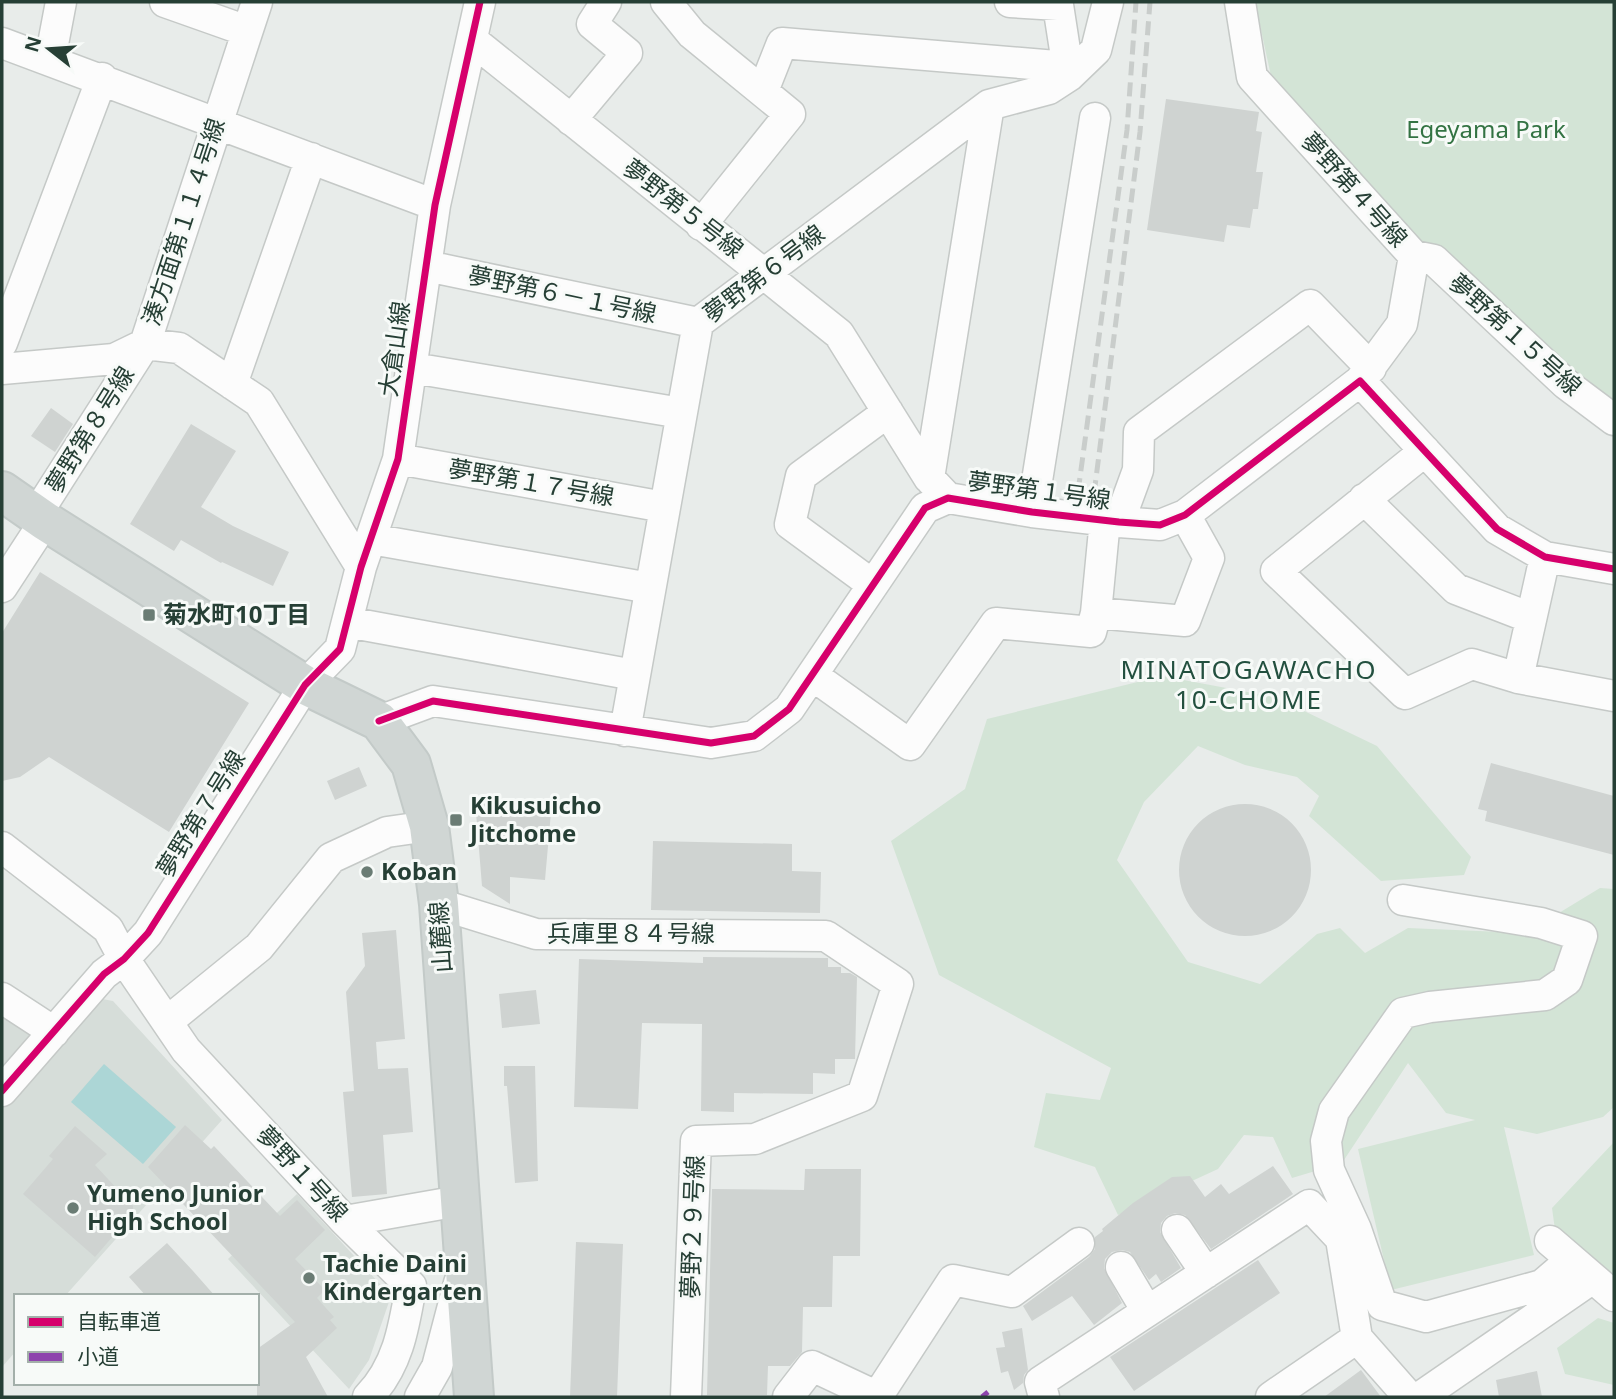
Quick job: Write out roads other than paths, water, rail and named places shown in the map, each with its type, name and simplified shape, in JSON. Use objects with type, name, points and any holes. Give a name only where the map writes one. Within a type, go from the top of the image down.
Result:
[{"type":"main road","name":"山麓線","points":[[2,491],[305,684],[379,721],[411,764],[429,826],[439,904],[474,1397]]},
{"type":"street","points":[[50,60],[61,2]]},
{"type":"street","points":[[165,2],[247,31]]},
{"type":"street","name":"湊方面第１１４号線","points":[[2,369],[114,359],[145,344],[257,2]]},
{"type":"street","name":"大倉山線","points":[[305,684],[340,649],[361,567],[398,459],[435,205],[480,2]]},
{"type":"street","points":[[571,120],[627,53],[592,24],[606,2]]},
{"type":"street","points":[[666,2],[692,34],[790,114],[701,225]]},
{"type":"street","points":[[762,91],[782,43],[1069,71],[1058,3],[1010,2]]},
{"type":"street","name":"夢野第６号線","points":[[625,731],[698,323],[989,105],[1049,89],[1096,50],[1108,2]]},
{"type":"street","name":"夢野第４号線","points":[[1240,2],[1252,77],[1414,256],[1402,324],[1366,375]]},
{"type":"street","name":"夢野第５号線","points":[[472,40],[839,334],[939,488]]},
{"type":"street","points":[[2,43],[102,78],[435,205]]},
{"type":"street","points":[[2,343],[102,78]]},
{"type":"street","points":[[939,488],[989,105]]},
{"type":"street","points":[[1032,512],[1095,118]]},
{"type":"street","points":[[232,384],[311,158]]},
{"type":"street","name":"夢野第１５号線","points":[[1414,256],[1434,260],[1566,384],[1614,420]]},
{"type":"street","name":"夢野第６－１号線","points":[[427,266],[698,323]]},
{"type":"street","points":[[812,674],[910,745],[996,622],[1091,632],[1112,521],[1138,470],[1139,432],[1310,305],[1424,451],[1497,529],[1545,557],[1614,569]]},
{"type":"street","points":[[145,344],[179,348],[259,402],[361,567]]},
{"type":"street","name":"夢野第８号線","points":[[2,587],[145,344]]},
{"type":"street","points":[[413,368],[681,413]]},
{"type":"street","name":"夢野第１号線","points":[[379,721],[433,701],[711,743],[754,736],[789,709],[939,488],[1032,512],[1160,525],[1185,515],[1366,375]]},
{"type":"street","points":[[873,585],[790,524],[801,476],[888,412]]},
{"type":"street","points":[[1424,451],[1276,571],[1405,694],[1472,663],[1518,678],[1614,696]]},
{"type":"street","name":"夢野第１７号線","points":[[398,459],[664,507]]},
{"type":"street","points":[[1364,499],[1456,589],[1531,618]]},
{"type":"street","points":[[1096,613],[1185,621],[1209,558],[1185,515]]},
{"type":"street","points":[[371,538],[650,588]]},
{"type":"street","points":[[1518,678],[1545,557]]},
{"type":"street","points":[[347,622],[634,675]]},
{"type":"street","name":"夢野第７号線","points":[[2,1091],[104,974],[124,960],[148,933],[305,684]]},
{"type":"street","points":[[168,1021],[259,947],[331,858],[387,832],[429,826]]},
{"type":"street","points":[[2,847],[108,929],[124,960]]},
{"type":"street","points":[[1402,900],[1541,923],[1582,936],[1567,980],[1545,995],[1430,1007],[1402,1013],[1334,1111],[1326,1141],[1329,1170],[1356,1229],[1382,1305],[1426,1317],[1542,1285],[1582,1269]]},
{"type":"street","name":"兵庫里８４号線","points":[[439,904],[536,934],[827,936]]},
{"type":"street","name":"夢野２９号線","points":[[687,1397],[696,1141],[755,1139],[862,1096],[898,984],[827,936]]},
{"type":"street","name":"夢野１号線","points":[[124,960],[186,1050],[345,1221],[411,1286],[403,1336],[381,1383],[368,1397]]},
{"type":"street","points":[[2,998],[54,1032]]},
{"type":"street","points":[[345,1221],[459,1201]]},
{"type":"street","points":[[1044,1397],[1040,1381],[1309,1205],[1341,1239],[1357,1338],[1409,1397]]},
{"type":"street","points":[[1177,1230],[1206,1273]]},
{"type":"street","points":[[788,1397],[812,1366],[877,1397],[953,1280],[1012,1292],[1079,1243]]},
{"type":"street","points":[[420,1397],[437,1367],[464,1265]]},
{"type":"street","points":[[1121,1268],[1147,1311]]},
{"type":"street","points":[[1420,1397],[1582,1269]]},
{"type":"street","points":[[1271,1397],[1357,1338]]},
{"type":"water","points":[[104,1064],[176,1127],[143,1164],[71,1102]]},
{"type":"railway","points":[[1078,492],[1127,130],[1136,2]]},
{"type":"railway","points":[[1094,494],[1140,132],[1150,2]]},
{"type":"place","name":"菊水町10丁目","points":[[149,615]]},
{"type":"place","name":"Kikusuicho Jitchome","points":[[456,820]]},
{"type":"place","name":"Koban","points":[[367,872]]},
{"type":"place","name":"Yumeno Junior High School","points":[[73,1208]]},
{"type":"place","name":"Tachie Daini Kindergarten","points":[[309,1278]]},
{"type":"district","name":"MINATOGAWACHO 10-CHOME","points":[[1249,685]]},
{"type":"park label","name":"Egeyama Park","points":[[1486,130]]}]
